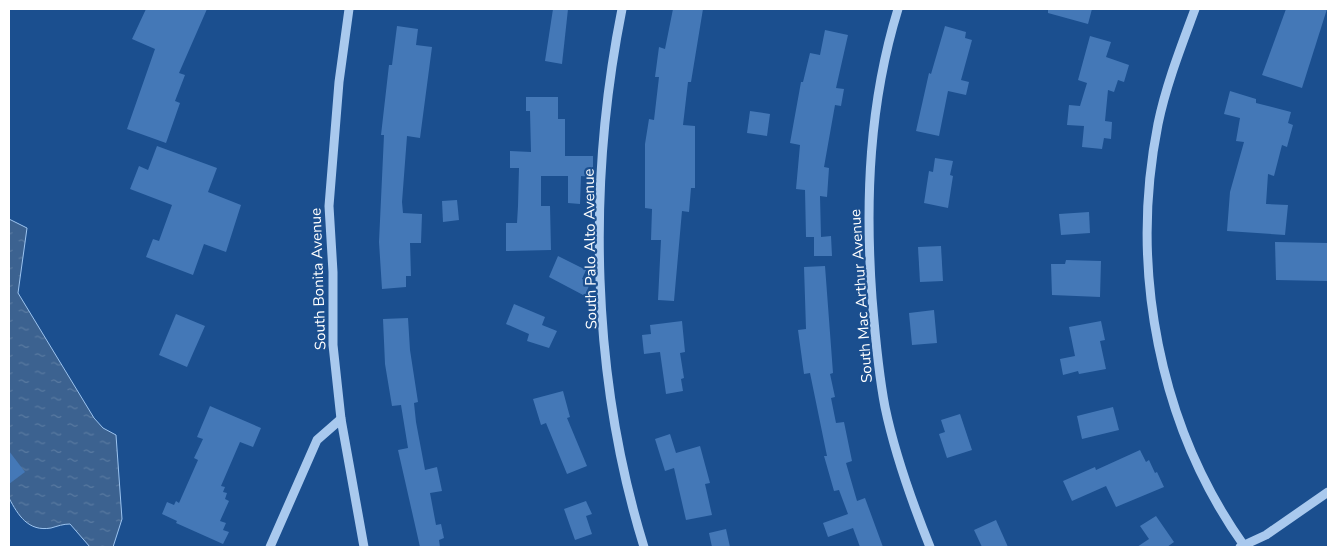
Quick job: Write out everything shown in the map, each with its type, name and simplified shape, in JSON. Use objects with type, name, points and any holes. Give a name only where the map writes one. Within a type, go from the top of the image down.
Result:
[{"type":"street","name":"South Bonita Avenue","points":[[349,9],[339,82],[329,206],[333,272],[333,345],[341,419],[364,547]]},
{"type":"street","name":"South Palo Alto Avenue","points":[[622,9],[610,78],[604,137],[600,202],[601,289],[604,338],[615,420],[626,476],[644,547]]},
{"type":"street","name":"South Mac Arthur Avenue","points":[[898,9],[882,73],[872,143],[868,205],[870,263],[875,341],[885,405],[904,477],[930,547]]},
{"type":"street","points":[[1195,9],[1165,97],[1152,159],[1147,212],[1149,272],[1160,351],[1175,409],[1206,482],[1242,546],[1266,535],[1328,492]]},
{"type":"street","points":[[270,547],[317,440],[341,419]]},
{"type":"water","points":[[9,219],[27,228],[18,293],[94,418],[103,428],[116,435],[122,519],[113,547],[90,547],[70,524],[43,529],[30,525],[20,516],[9,498]]},
{"type":"building","points":[[146,9],[207,9],[179,73],[185,75],[175,101],[180,103],[166,143],[127,129],[155,49],[132,39]]},
{"type":"building","points":[[553,9],[568,9],[562,64],[545,61]]},
{"type":"building","points":[[673,9],[703,9],[691,82],[688,82],[683,125],[695,126],[695,188],[691,188],[689,212],[682,211],[674,301],[658,300],[661,240],[651,240],[652,209],[645,208],[645,144],[649,119],[654,120],[659,77],[655,77],[659,47],[665,49]]},
{"type":"building","points":[[1048,9],[1092,9],[1088,24],[1048,13]]},
{"type":"building","points":[[1286,9],[1327,9],[1302,88],[1262,75]]},
{"type":"building","points":[[397,26],[418,29],[416,45],[432,47],[420,138],[407,136],[402,202],[403,213],[422,214],[421,243],[410,243],[411,276],[406,276],[406,287],[382,289],[379,242],[384,135],[381,135],[389,65],[392,65]]},
{"type":"building","points":[[945,26],[966,32],[965,38],[972,40],[961,80],[969,82],[966,95],[948,91],[939,136],[916,131],[929,73],[931,74]]},
{"type":"building","points":[[825,30],[848,35],[836,88],[844,89],[841,106],[835,105],[824,167],[829,168],[827,197],[820,196],[821,237],[831,236],[832,256],[814,256],[814,237],[806,237],[805,190],[796,189],[800,145],[790,143],[801,82],[803,82],[810,53],[820,55]]},
{"type":"building","points":[[1090,36],[1111,42],[1106,57],[1129,65],[1124,82],[1118,80],[1114,92],[1108,90],[1105,121],[1112,122],[1111,139],[1104,138],[1102,149],[1082,147],[1084,126],[1067,125],[1069,105],[1080,106],[1087,83],[1078,80]]},
{"type":"building","points":[[1230,91],[1256,99],[1256,103],[1291,112],[1288,123],[1293,125],[1287,147],[1282,145],[1274,176],[1268,174],[1266,204],[1288,205],[1285,235],[1227,231],[1230,192],[1244,142],[1236,141],[1240,118],[1224,114]]},
{"type":"building","points":[[526,97],[558,97],[558,119],[565,119],[565,156],[593,156],[593,177],[581,176],[580,204],[568,203],[568,176],[541,176],[541,206],[550,206],[551,250],[506,251],[506,223],[517,223],[518,206],[519,168],[510,168],[510,151],[531,152],[530,111],[526,111]]},
{"type":"building","points":[[750,111],[770,114],[767,136],[747,133]]},
{"type":"building","points":[[157,146],[217,168],[208,192],[241,205],[226,252],[204,244],[193,275],[146,257],[153,239],[159,241],[172,205],[130,189],[139,166],[148,170]]},
{"type":"building","points":[[935,158],[953,161],[950,175],[953,176],[948,208],[924,203],[929,171],[933,172]]},
{"type":"building","points":[[457,200],[459,220],[443,222],[442,201]]},
{"type":"building","points":[[1089,212],[1090,233],[1061,235],[1059,214]]},
{"type":"building","points":[[1275,242],[1328,243],[1327,281],[1276,280]]},
{"type":"building","points":[[941,246],[943,281],[920,282],[918,247]]},
{"type":"building","points":[[558,256],[586,270],[582,279],[590,283],[585,296],[549,277]]},
{"type":"building","points":[[1066,260],[1101,261],[1100,297],[1052,295],[1051,264],[1065,264]]},
{"type":"building","points":[[825,266],[833,373],[830,374],[835,397],[831,398],[836,423],[844,422],[852,461],[846,463],[857,501],[865,498],[883,547],[860,547],[853,528],[828,537],[823,523],[848,514],[839,490],[834,491],[824,456],[827,456],[810,373],[804,374],[798,330],[806,329],[804,267]]},
{"type":"building","points":[[514,304],[545,317],[542,325],[557,331],[549,348],[527,341],[529,334],[506,324]]},
{"type":"building","points":[[934,310],[937,343],[912,345],[909,313]]},
{"type":"building","points":[[176,314],[205,326],[187,367],[159,355]]},
{"type":"building","points":[[408,318],[410,350],[418,402],[414,403],[416,422],[425,470],[437,467],[442,491],[430,493],[436,525],[441,524],[444,538],[439,540],[440,547],[420,547],[398,450],[408,448],[401,405],[392,406],[385,364],[383,319]]},
{"type":"building","points":[[682,321],[685,352],[680,353],[684,378],[681,379],[683,391],[666,394],[660,352],[644,354],[642,335],[651,334],[650,325]]},
{"type":"building","points":[[1101,321],[1105,340],[1100,341],[1106,369],[1079,374],[1078,371],[1063,375],[1060,359],[1075,356],[1069,327]]},
{"type":"building","points":[[563,391],[570,417],[567,418],[587,466],[567,474],[546,423],[541,425],[533,399]]},
{"type":"building","points":[[210,406],[261,428],[253,447],[240,442],[221,486],[225,487],[223,492],[227,493],[225,499],[229,501],[220,521],[226,523],[223,530],[229,532],[223,544],[176,523],[177,521],[162,514],[167,502],[174,505],[176,501],[179,503],[198,460],[194,458],[203,439],[197,437]]},
{"type":"building","points":[[1113,407],[1119,430],[1082,439],[1077,416]]},
{"type":"building","points":[[960,414],[972,450],[947,458],[939,434],[945,432],[941,420]]},
{"type":"building","points":[[670,434],[676,453],[700,446],[710,483],[705,484],[712,515],[686,520],[674,468],[665,471],[655,439]]},
{"type":"building","points":[[1140,450],[1146,462],[1149,460],[1155,473],[1157,472],[1164,487],[1116,507],[1106,486],[1072,501],[1063,481],[1095,467],[1096,470]]},
{"type":"building","points":[[9,451],[25,472],[9,484]]},
{"type":"building","points":[[586,501],[592,514],[586,516],[592,534],[575,540],[564,509]]},
{"type":"building","points":[[1156,516],[1174,542],[1167,547],[1137,547],[1149,539],[1140,526]]},
{"type":"building","points":[[996,520],[1008,547],[982,547],[974,530]]},
{"type":"building","points":[[726,529],[730,547],[712,547],[709,533]]}]
